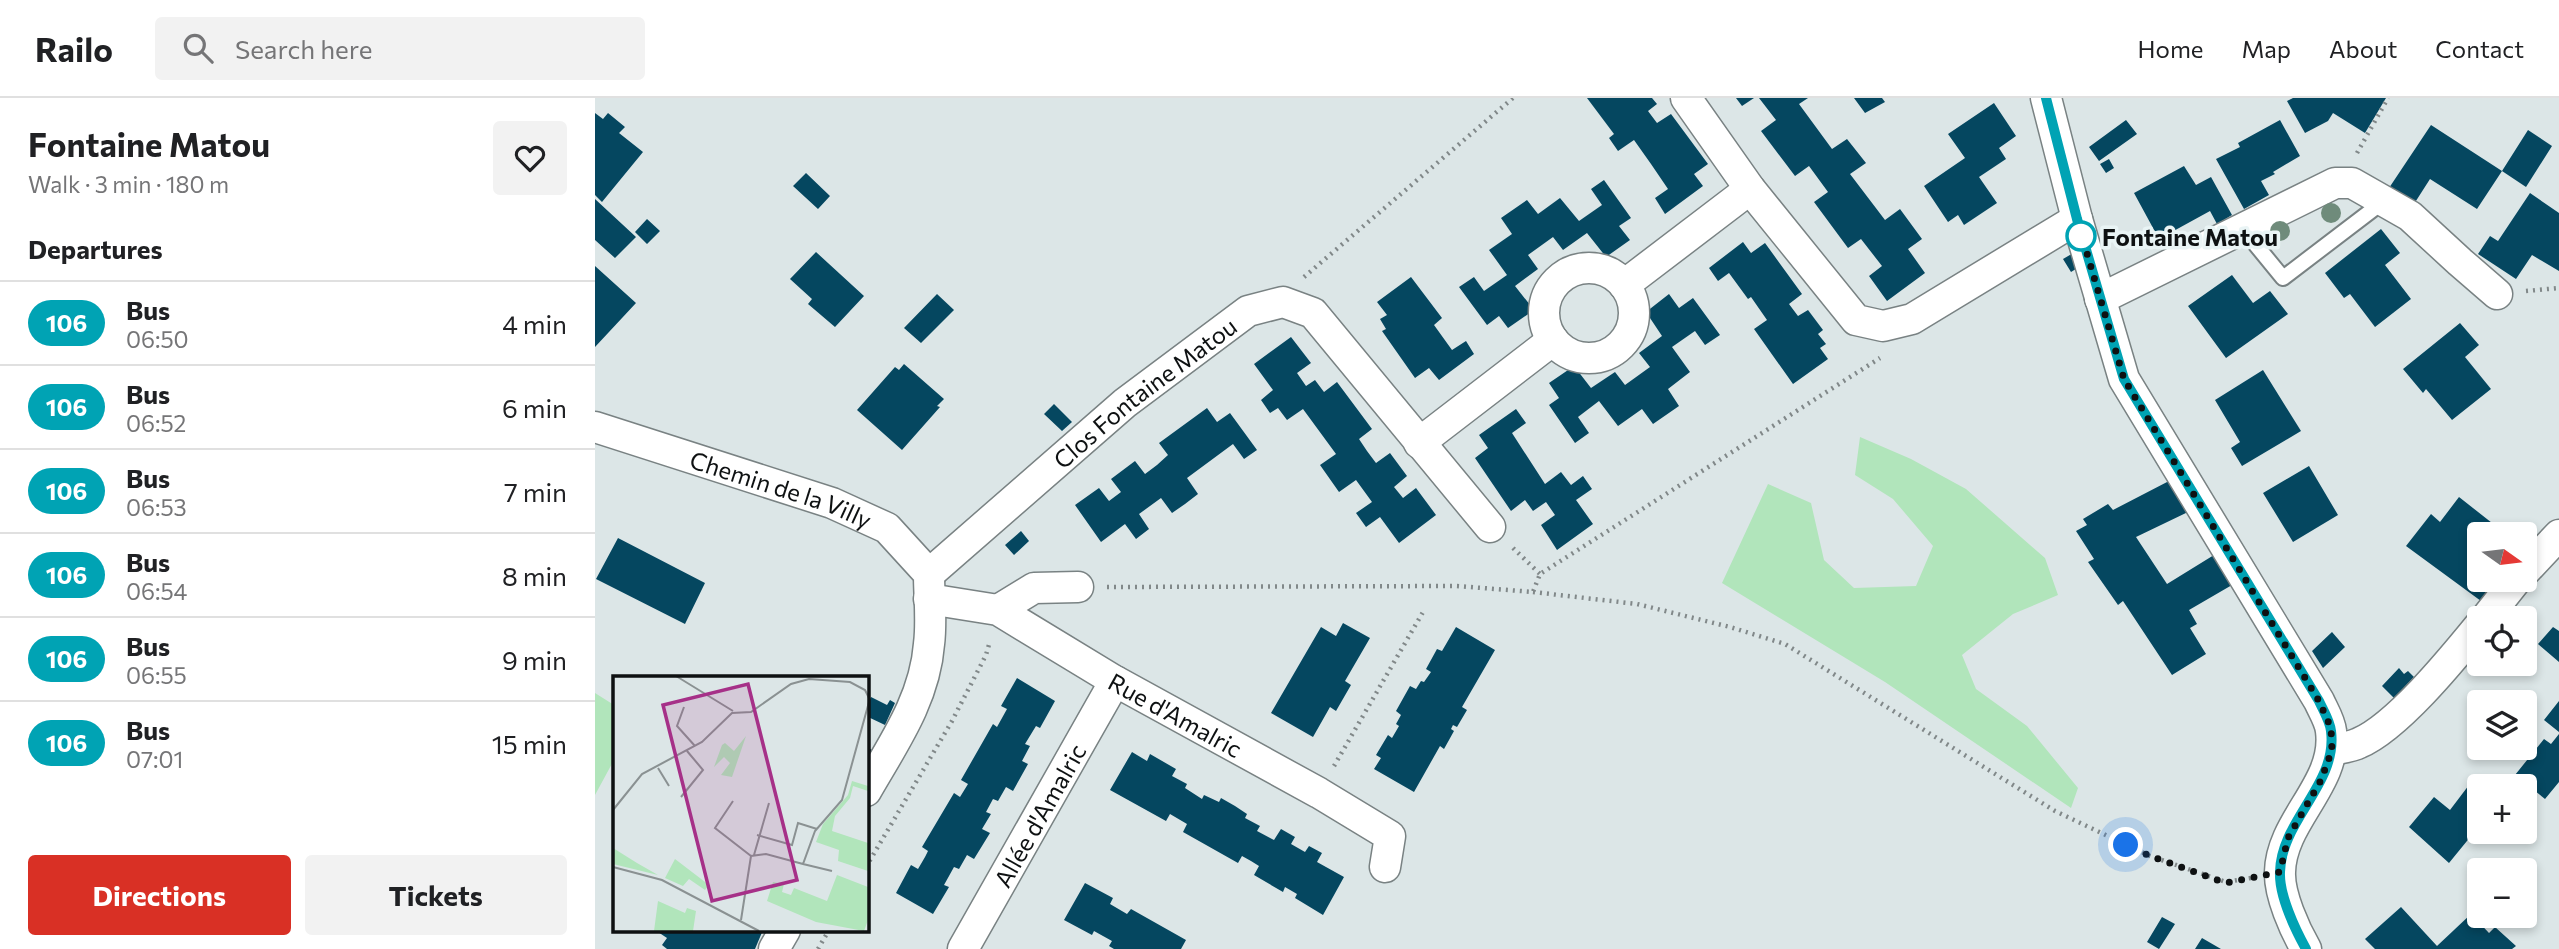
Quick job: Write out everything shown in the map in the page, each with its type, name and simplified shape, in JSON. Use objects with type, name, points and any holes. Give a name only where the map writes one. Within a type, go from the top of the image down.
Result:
[{"type":"street","points":[[1686,98],[1751,189],[1856,320],[1883,326],[1912,319],[2077,219]]},
{"type":"street","points":[[2046,98],[2077,219],[2124,379],[2319,701],[2331,728],[2332,750],[2321,780],[2288,838],[2280,872],[2287,907],[2306,949]]},
{"type":"street","points":[[2100,299],[2335,183],[2352,183],[2410,216],[2497,293]]},
{"type":"street","points":[[1625,285],[1751,189]]},
{"type":"street","points":[[1583,268],[1599,269],[1613,274],[1625,285],[1632,298],[1634,312],[1626,339],[1616,349],[1604,356],[1590,359],[1576,357],[1553,340],[1546,327],[1544,311],[1547,296],[1556,282],[1568,273],[1583,268]]},
{"type":"street","points":[[1283,302],[1313,313],[1490,527]]},
{"type":"street","name":"Clos Fontaine Matou","points":[[929,586],[1125,403],[1248,311],[1283,302]]},
{"type":"street","points":[[1419,443],[1553,340]]},
{"type":"street","name":"Chemin de la Villy","points":[[595,427],[843,508],[887,528],[929,586]]},
{"type":"street","points":[[2537,558],[2559,535]]},
{"type":"street","points":[[868,787],[910,715],[925,673],[930,643],[929,586]]},
{"type":"street","name":"Rue d'Amalric","points":[[929,586],[998,610],[1115,681],[1319,793],[1390,836],[1385,867]]},
{"type":"street","points":[[998,610],[1034,588],[1078,587]]},
{"type":"street","points":[[2496,606],[2507,592]]},
{"type":"street","points":[[2332,750],[2360,743],[2396,717],[2467,641]]},
{"type":"street","name":"Allée d'Amalric","points":[[963,949],[1115,681]]},
{"type":"street","points":[[774,949],[785,932]]},
{"type":"lane","points":[[2242,228],[2283,278],[2384,201]]},
{"type":"path","points":[[1283,302],[1303,278],[1513,98]]},
{"type":"path","points":[[2346,183],[2353,161],[2388,98]]},
{"type":"path","points":[[1533,592],[1637,604],[1785,644],[2055,811],[2150,856],[2226,883],[2280,872]]},
{"type":"path","points":[[868,864],[952,721],[986,655],[998,610]]},
{"type":"path","points":[[1319,793],[1423,612]]},
{"type":"path","points":[[818,949],[828,932]]},
{"type":"green space","points":[[1860,437],[1911,459],[1966,489],[2045,558],[2058,595],[2013,614],[1962,655],[1976,689],[2027,726],[2078,788],[2071,808],[1885,682],[1722,583],[1768,484],[1811,503],[1824,560],[1854,588],[1916,586],[1933,546],[1893,499],[1855,475]]},
{"type":"green space","points":[[595,693],[613,704],[613,762],[595,795]]},
{"type":"building","points":[[1587,98],[1652,98],[1657,104],[1648,111],[1657,123],[1671,114],[1708,164],[1694,174],[1703,186],[1665,214],[1655,198],[1668,189],[1634,140],[1618,151],[1609,138],[1614,134]]},
{"type":"building","points":[[1736,98],[1754,98],[1742,106]]},
{"type":"building","points":[[1759,98],[1808,98],[1799,104],[1832,149],[1847,139],[1866,163],[1850,174],[1885,220],[1900,209],[1922,239],[1908,249],[1925,273],[1887,301],[1869,276],[1882,266],[1861,239],[1848,248],[1814,202],[1828,192],[1809,166],[1795,176],[1761,131],[1776,120]]},
{"type":"building","points":[[1854,98],[1882,98],[1885,102],[1865,113]]},
{"type":"building","points":[[2293,98],[2386,98],[2365,133],[2333,113],[2328,121],[2305,133],[2287,101]]},
{"type":"building","points":[[1994,103],[2016,136],[1999,148],[2006,159],[1979,177],[1997,203],[1964,225],[1958,215],[1948,222],[1924,186],[1965,158],[1948,134]]},
{"type":"building","points":[[595,113],[603,119],[608,113],[625,127],[619,133],[643,152],[602,202],[595,195]]},
{"type":"building","points":[[2126,120],[2137,134],[2099,161],[2089,147]]},
{"type":"building","points":[[2280,120],[2300,156],[2261,181],[2269,195],[2244,209],[2216,159],[2240,147],[2238,143]]},
{"type":"building","points":[[2431,125],[2502,171],[2477,209],[2430,179],[2414,204],[2389,188]]},
{"type":"building","points":[[2528,130],[2552,146],[2526,187],[2502,171]]},
{"type":"building","points":[[2109,159],[2114,168],[2106,173],[2100,164]]},
{"type":"building","points":[[2184,166],[2196,185],[2211,177],[2232,215],[2217,224],[2210,211],[2159,239],[2134,193]]},
{"type":"building","points":[[806,173],[830,196],[818,209],[793,186]]},
{"type":"building","points":[[1604,180],[1631,218],[1619,226],[1630,240],[1606,257],[1587,233],[1563,250],[1553,237],[1528,255],[1538,269],[1515,286],[1534,310],[1508,328],[1499,316],[1487,325],[1459,287],[1474,277],[1484,291],[1507,275],[1489,250],[1512,234],[1501,218],[1527,200],[1538,214],[1560,198],[1579,221],[1602,205],[1591,189]]},
{"type":"building","points":[[2530,193],[2559,213],[2559,271],[2532,255],[2516,279],[2478,254],[2490,236],[2498,241]]},
{"type":"building","points":[[595,199],[636,237],[615,258],[595,240]]},
{"type":"building","points":[[647,219],[660,231],[647,244],[635,232]]},
{"type":"building","points":[[2381,229],[2400,253],[2385,265],[2411,299],[2375,327],[2350,294],[2344,298],[2325,273]]},
{"type":"building","points":[[1743,242],[1751,253],[1765,243],[1802,294],[1789,304],[1798,316],[1808,310],[1823,330],[1818,334],[1826,344],[1820,348],[1828,359],[1793,384],[1754,329],[1767,320],[1751,297],[1748,299],[1729,273],[1718,281],[1709,268]]},
{"type":"building","points":[[816,252],[864,296],[835,327],[808,304],[812,299],[790,279]]},
{"type":"building","points":[[2075,252],[2079,267],[2071,272],[2063,259]]},
{"type":"building","points":[[595,266],[636,303],[595,347]]},
{"type":"building","points":[[2232,275],[2253,303],[2270,291],[2288,314],[2226,358],[2188,306]]},
{"type":"building","points":[[1411,277],[1442,318],[1434,325],[1452,350],[1466,341],[1474,354],[1439,380],[1429,368],[1415,378],[1382,331],[1386,329],[1380,319],[1387,315],[1377,302]]},
{"type":"building","points":[[937,294],[954,310],[921,343],[904,328]]},
{"type":"building","points":[[1669,294],[1679,308],[1693,298],[1720,335],[1705,345],[1695,331],[1672,347],[1690,372],[1668,389],[1679,406],[1653,424],[1642,409],[1618,426],[1599,401],[1578,417],[1589,433],[1575,443],[1549,405],[1559,398],[1549,383],[1574,366],[1591,388],[1615,372],[1625,385],[1650,367],[1639,353],[1662,336],[1646,312]]},
{"type":"building","points":[[2460,323],[2479,345],[2465,357],[2491,389],[2452,420],[2426,389],[2423,393],[2403,369]]},
{"type":"building","points":[[1291,337],[1311,363],[1297,373],[1306,386],[1315,380],[1324,392],[1337,382],[1372,429],[1359,439],[1367,451],[1376,463],[1390,453],[1407,476],[1394,487],[1403,498],[1416,488],[1436,515],[1399,543],[1380,517],[1366,527],[1356,513],[1372,502],[1356,480],[1339,492],[1320,465],[1336,454],[1303,409],[1287,420],[1278,408],[1270,413],[1261,400],[1273,390],[1254,364]]},
{"type":"building","points":[[904,364],[944,399],[902,450],[857,410],[895,367],[899,370]]},
{"type":"building","points":[[2263,370],[2301,431],[2242,466],[2231,448],[2240,442],[2215,400]]},
{"type":"building","points":[[1054,404],[1072,422],[1062,431],[1044,414]]},
{"type":"building","points":[[1207,408],[1217,422],[1230,413],[1257,450],[1244,459],[1233,444],[1187,478],[1198,494],[1185,504],[1172,513],[1161,498],[1139,514],[1149,529],[1136,539],[1125,524],[1101,542],[1075,505],[1099,488],[1109,501],[1121,492],[1111,479],[1135,461],[1145,474],[1168,455],[1159,443]]},
{"type":"building","points":[[1516,409],[1526,423],[1512,433],[1545,484],[1561,472],[1571,485],[1583,476],[1592,489],[1576,500],[1593,524],[1557,550],[1541,525],[1555,515],[1546,502],[1533,511],[1525,500],[1511,511],[1475,458],[1488,448],[1479,435]]},
{"type":"building","points":[[2309,466],[2338,515],[2293,542],[2263,493]]},
{"type":"building","points":[[2169,481],[2188,512],[2136,537],[2167,584],[2214,555],[2232,585],[2189,610],[2197,624],[2190,628],[2206,654],[2172,675],[2123,601],[2118,605],[2088,562],[2094,559],[2076,531],[2087,525],[2083,519],[2108,504],[2113,510]]},
{"type":"building","points":[[2459,497],[2491,522],[2467,522],[2467,591],[2406,546],[2431,514],[2440,522]]},
{"type":"building","points":[[1021,531],[1029,541],[1014,555],[1005,545]]},
{"type":"building","points":[[618,538],[705,583],[685,624],[596,579]]},
{"type":"building","points":[[2469,592],[2488,592],[2481,601]]},
{"type":"building","points":[[1343,623],[1370,638],[1345,681],[1351,685],[1336,711],[1330,707],[1313,737],[1271,713],[1321,627],[1336,636]]},
{"type":"building","points":[[1456,627],[1495,650],[1462,707],[1467,710],[1457,727],[1453,725],[1451,729],[1454,731],[1444,749],[1440,746],[1414,792],[1374,769],[1381,758],[1376,755],[1388,735],[1392,738],[1399,726],[1396,724],[1401,715],[1396,711],[1410,686],[1416,689],[1421,681],[1424,682],[1431,672],[1426,669],[1437,649],[1442,651]]},
{"type":"building","points":[[2553,627],[2559,631],[2559,662],[2538,644]]},
{"type":"building","points":[[2332,632],[2345,647],[2323,668],[2312,651]]},
{"type":"building","points":[[2399,668],[2404,674],[2408,671],[2414,677],[2394,698],[2382,686]]},
{"type":"building","points":[[1017,678],[1055,701],[1040,728],[1036,726],[1025,744],[1030,746],[1022,761],[1028,764],[1013,791],[1006,787],[998,801],[993,799],[986,812],[991,814],[982,829],[990,833],[974,859],[967,855],[959,869],[954,867],[944,885],[949,887],[933,914],[896,893],[911,865],[918,869],[925,857],[928,851],[922,847],[954,793],[960,797],[968,784],[961,780],[993,724],[997,727],[1007,709],[1001,706]]},
{"type":"building","points":[[871,697],[887,705],[890,700],[895,703],[885,725],[868,717]]},
{"type":"building","points":[[2559,701],[2559,732],[2544,720]]},
{"type":"building","points":[[2559,734],[2559,782],[2545,799],[2537,793],[2537,774],[2516,774],[2527,760],[2537,760],[2537,748],[2544,739],[2551,744]]},
{"type":"building","points":[[868,748],[876,752],[868,765]]},
{"type":"building","points":[[1132,752],[1147,761],[1150,754],[1176,769],[1172,776],[1187,784],[1185,788],[1202,799],[1204,795],[1219,802],[1221,798],[1235,806],[1247,814],[1245,818],[1260,826],[1257,831],[1274,840],[1281,829],[1295,837],[1291,844],[1305,852],[1309,846],[1322,853],[1317,862],[1344,877],[1323,915],[1295,898],[1297,894],[1285,887],[1283,892],[1254,875],[1259,866],[1251,861],[1242,856],[1238,863],[1183,832],[1187,824],[1170,814],[1166,821],[1110,790]]},
{"type":"building","points":[[2467,788],[2467,841],[2449,863],[2409,827],[2434,797],[2450,810]]},
{"type":"building","points":[[1085,883],[1113,898],[1110,904],[1127,914],[1131,909],[1186,940],[1181,949],[1114,949],[1109,946],[1112,941],[1094,931],[1092,935],[1064,920]]},
{"type":"building","points":[[2401,907],[2437,946],[2467,918],[2467,928],[2484,928],[2489,933],[2496,928],[2516,946],[2512,949],[2375,949],[2365,939]]},
{"type":"building","points":[[2162,917],[2175,924],[2159,949],[2147,942]]},
{"type":"building","points":[[658,932],[762,932],[755,949],[667,949],[662,945],[667,938]]},
{"type":"building","points":[[2202,938],[2221,949],[2195,949]]},
{"type":"bus line","name":"106","points":[[2046,98],[2077,219],[2124,379],[2319,701],[2331,728],[2332,750],[2321,780],[2288,838],[2280,872],[2287,907],[2306,949]]},
{"type":"place","name":"Fontaine Matou","points":[[2081,236]]},
{"type":"route","points":[[2081,236],[2081,233],[2124,379],[2319,701],[2331,728],[2332,750],[2321,780],[2288,838],[2280,872],[2226,883],[2126,845]]}]
